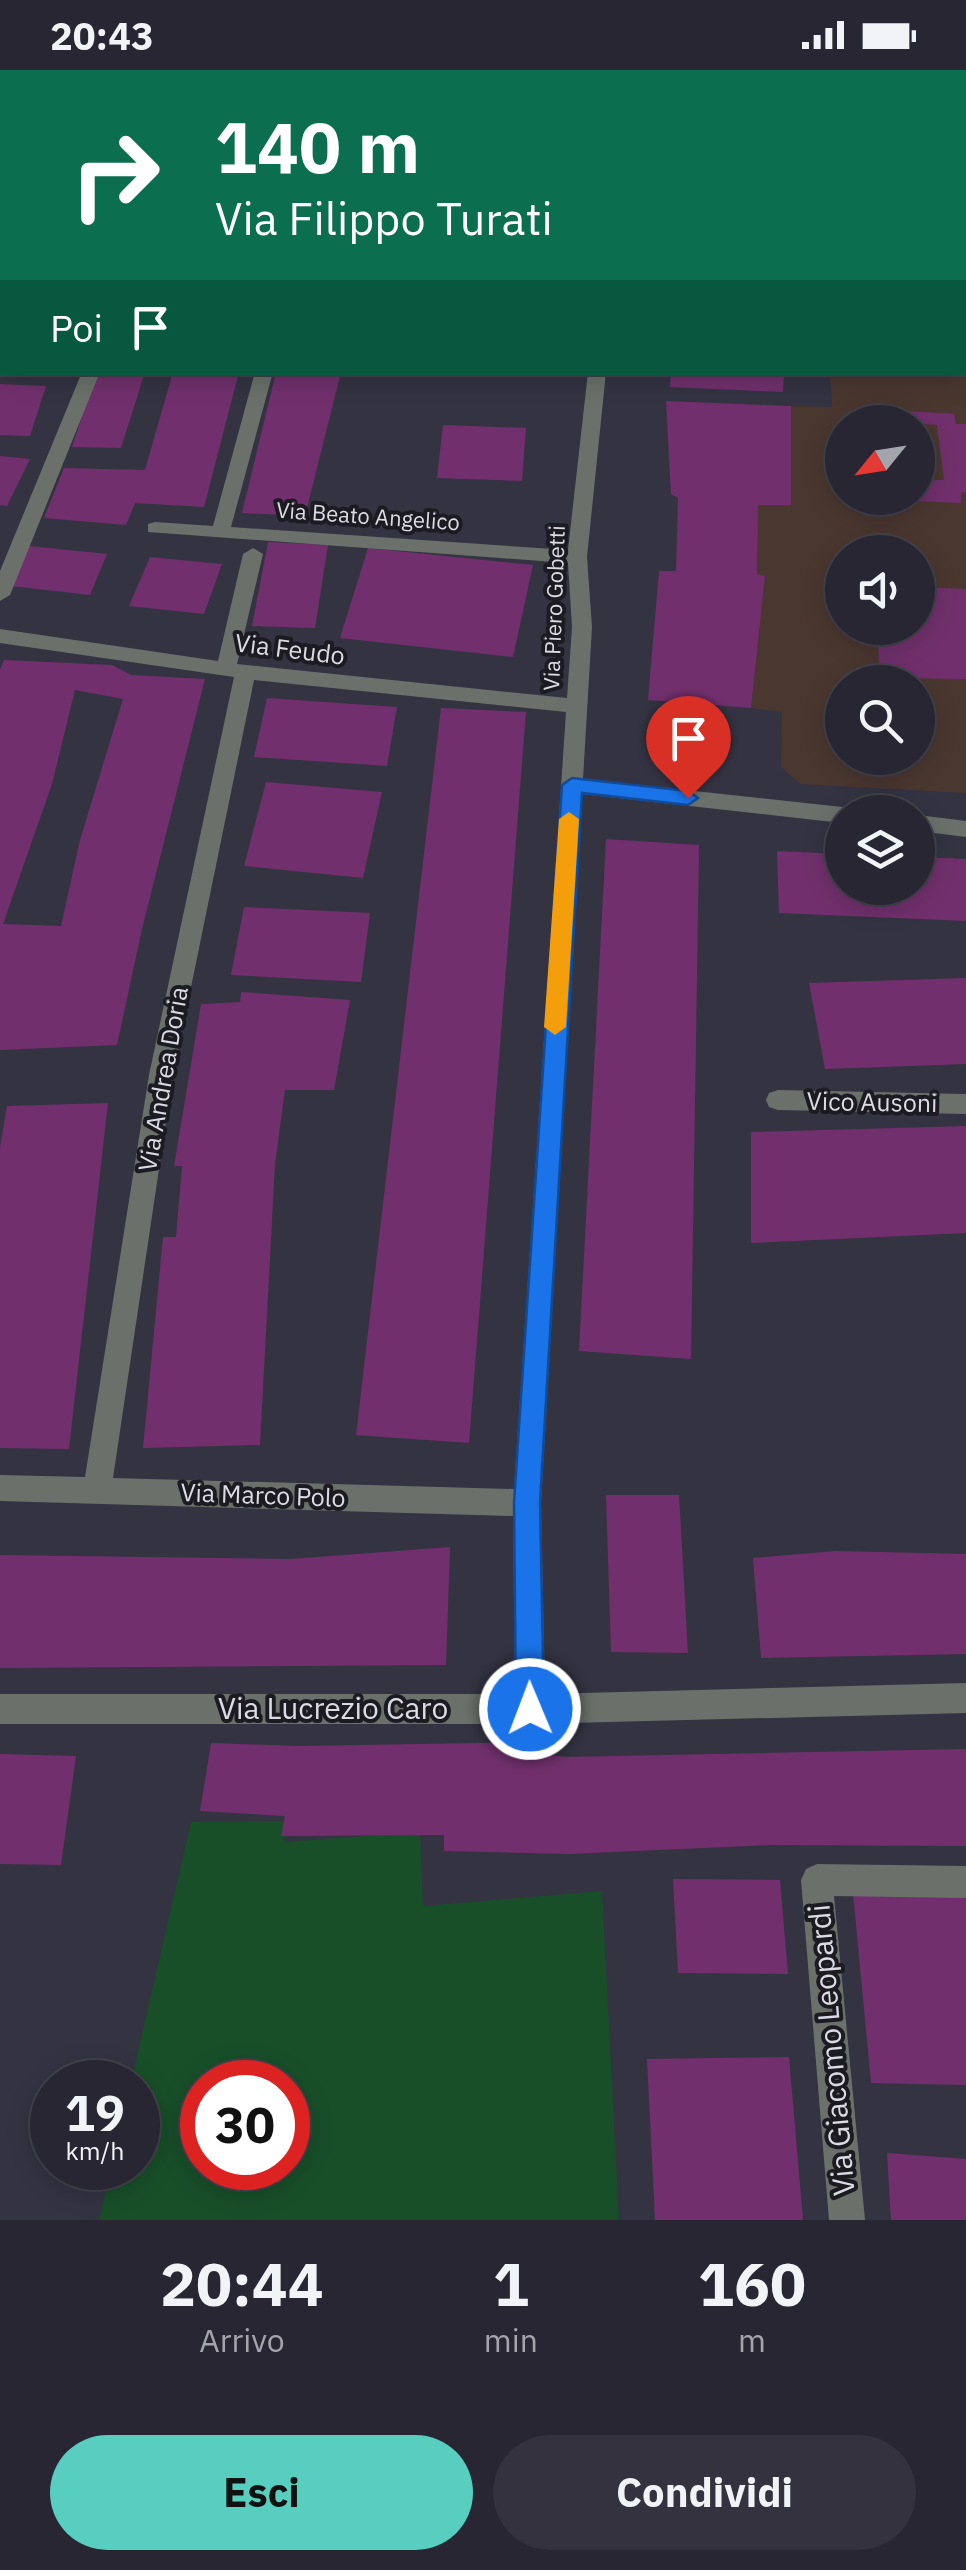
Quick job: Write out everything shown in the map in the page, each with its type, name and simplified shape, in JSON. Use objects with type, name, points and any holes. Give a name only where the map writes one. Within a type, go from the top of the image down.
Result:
[{"type":"street","points":[[0,595],[89,375]]},
{"type":"street","points":[[220,530],[263,375]]},
{"type":"street","name":"Via Piero Gobetti","points":[[530,1709],[527,1502],[582,627],[577,557],[597,375]]},
{"type":"street","name":"Via Beato Angelico","points":[[156,528],[577,557]]},
{"type":"street","name":"Via Andrea Doria","points":[[97,1490],[161,1075],[253,554]]},
{"type":"street","name":"Via Feudo","points":[[0,636],[235,670],[576,706]]},
{"type":"street","points":[[572,785],[825,813]]},
{"type":"street","points":[[935,826],[966,829]]},
{"type":"street","name":"Vico Ausoni","points":[[778,1100],[966,1104]]},
{"type":"street","name":"Via Marco Polo","points":[[0,1488],[527,1502]]},
{"type":"street","name":"Via Lucrezio Caro","points":[[0,1709],[530,1709],[966,1698]]},
{"type":"street","name":"Via Giacomo Leopardi","points":[[847,2220],[817,1880],[966,1882]]},
{"type":"shaded area","points":[[830,375],[966,375],[966,793],[801,784],[781,767],[782,712],[751,708],[765,576],[757,574],[758,505],[791,504],[791,406],[825,407],[825,515],[935,515],[935,405],[832,405]]},
{"type":"green space","points":[[286,1821],[284,1842],[420,1832],[423,1906],[602,1891],[619,2220],[99,2220],[106,2190],[160,2190],[160,2060],[136,2060],[191,1822]]},
{"type":"building","points":[[96,375],[144,375],[121,448],[72,447]]},
{"type":"building","points":[[172,375],[238,375],[204,507],[135,503],[126,525],[44,518],[64,468],[145,470]]},
{"type":"building","points":[[275,375],[340,375],[305,516],[242,513]]},
{"type":"building","points":[[671,375],[784,375],[783,392],[670,387]]},
{"type":"building","points":[[0,384],[46,386],[30,436],[0,435]]},
{"type":"building","points":[[666,401],[791,406],[791,505],[758,505],[757,574],[765,576],[751,708],[648,700],[659,571],[676,571],[678,498],[671,494]]},
{"type":"building","points":[[935,413],[954,414],[956,424],[966,424],[966,492],[961,493],[961,503],[935,502],[935,480],[944,480]]},
{"type":"building","points":[[443,425],[526,428],[522,481],[437,478]]},
{"type":"building","points":[[0,456],[30,459],[7,506],[0,505]]},
{"type":"building","points":[[268,542],[328,545],[315,628],[252,626]]},
{"type":"building","points":[[29,546],[107,554],[90,595],[11,586]]},
{"type":"building","points":[[368,548],[533,565],[513,657],[340,638]]},
{"type":"building","points":[[150,557],[222,564],[204,614],[129,606]]},
{"type":"building","points":[[935,588],[966,589],[966,679],[935,679],[935,665],[879,665],[878,645],[935,645]]},
{"type":"building","points":[[4,660],[112,665],[131,675],[205,679],[117,1045],[0,1050],[0,670]],"holes":[[[75,690],[123,699],[80,840],[61,926],[3,924],[52,784]]]},
{"type":"building","points":[[267,698],[397,707],[387,766],[254,757]]},
{"type":"building","points":[[441,708],[526,712],[469,1443],[356,1435]]},
{"type":"building","points":[[266,782],[382,792],[363,878],[244,866]]},
{"type":"building","points":[[606,839],[699,845],[691,1359],[579,1351]]},
{"type":"building","points":[[777,851],[825,853],[825,905],[935,905],[935,858],[966,859],[966,921],[779,913]]},
{"type":"building","points":[[244,907],[370,913],[361,982],[231,975]]},
{"type":"building","points":[[966,978],[966,1064],[825,1069],[809,983]]},
{"type":"building","points":[[241,992],[350,1000],[334,1090],[285,1090],[275,1164],[260,1445],[143,1448],[163,1237],[176,1237],[182,1166],[174,1166],[201,1004],[240,1002]]},
{"type":"building","points":[[108,1103],[69,1449],[0,1448],[0,1147],[7,1106]]},
{"type":"building","points":[[966,1126],[966,1233],[751,1243],[751,1132]]},
{"type":"building","points":[[606,1495],[679,1495],[688,1653],[611,1652]]},
{"type":"building","points":[[450,1547],[446,1665],[0,1668],[0,1555],[291,1559]]},
{"type":"building","points":[[835,1551],[966,1554],[966,1654],[761,1658],[753,1558]]},
{"type":"building","points":[[536,1742],[537,1754],[566,1757],[966,1749],[966,1846],[772,1845],[569,1854],[444,1851],[444,1835],[281,1836],[285,1816],[200,1811],[211,1743],[299,1746]]},
{"type":"building","points":[[0,1754],[76,1756],[61,1865],[0,1864]]},
{"type":"building","points":[[673,1879],[780,1880],[788,1974],[678,1973]]},
{"type":"building","points":[[853,1893],[966,1895],[966,2085],[871,2083]]},
{"type":"building","points":[[789,2057],[803,2220],[655,2220],[647,2059]]},
{"type":"building","points":[[887,2153],[966,2159],[966,2220],[891,2220]]},
{"type":"slow traffic","points":[[555,1027],[569,819]]},
{"type":"route","points":[[530,1709],[527,1502],[572,785],[688,798]]}]
